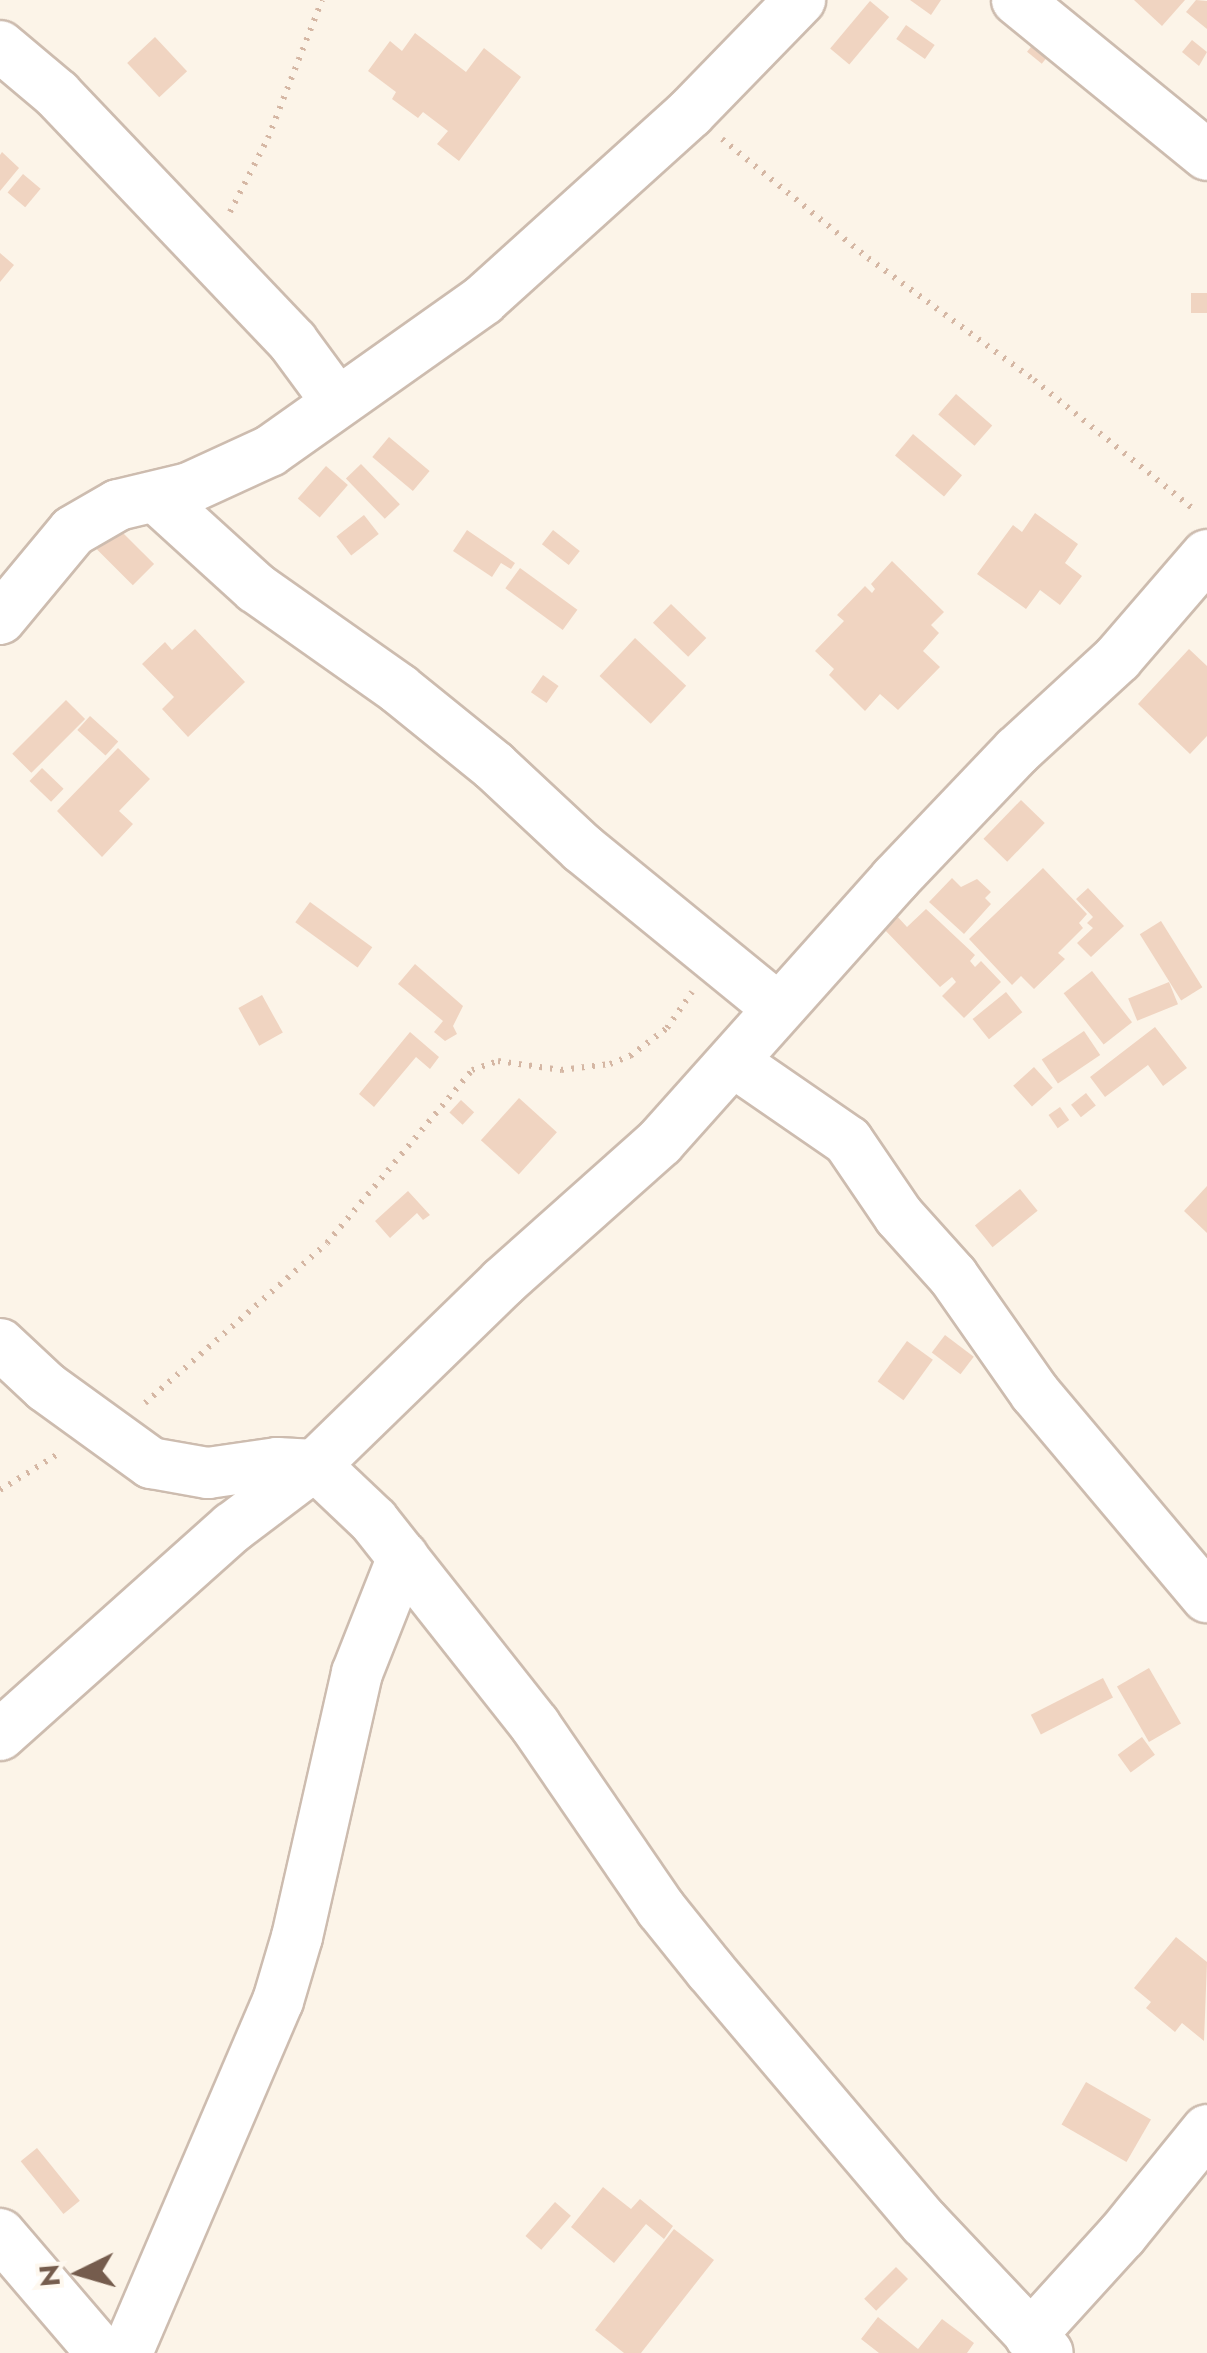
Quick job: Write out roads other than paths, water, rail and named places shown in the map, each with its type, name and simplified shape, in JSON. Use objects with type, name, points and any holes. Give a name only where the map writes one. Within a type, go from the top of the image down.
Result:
[{"type":"street","points":[[0,620],[73,531],[118,505],[158,498],[222,475],[270,451],[483,300],[690,114],[800,0]]},
{"type":"street","points":[[1016,0],[1207,156]]},
{"type":"street","points":[[0,46],[57,94],[293,342],[337,402]]},
{"type":"street","points":[[158,498],[256,588],[399,688],[777,1007]]},
{"type":"street","points":[[0,1735],[233,1527],[314,1465],[503,1282],[660,1142],[735,1063],[777,1007],[1017,751],[1118,658],[1202,572]]},
{"type":"street","points":[[735,1063],[848,1141],[899,1216],[953,1276],[1035,1393],[1207,1597]]},
{"type":"street","points":[[0,1344],[46,1387],[152,1463],[208,1473],[277,1463],[314,1465],[374,1521],[535,1726],[673,1924],[924,2222],[1039,2344],[1207,2130]]},
{"type":"street","points":[[127,2353],[278,2000],[297,1937],[357,1674],[386,1590],[403,1557]]},
{"type":"street","points":[[0,2234],[102,2353]]}]
